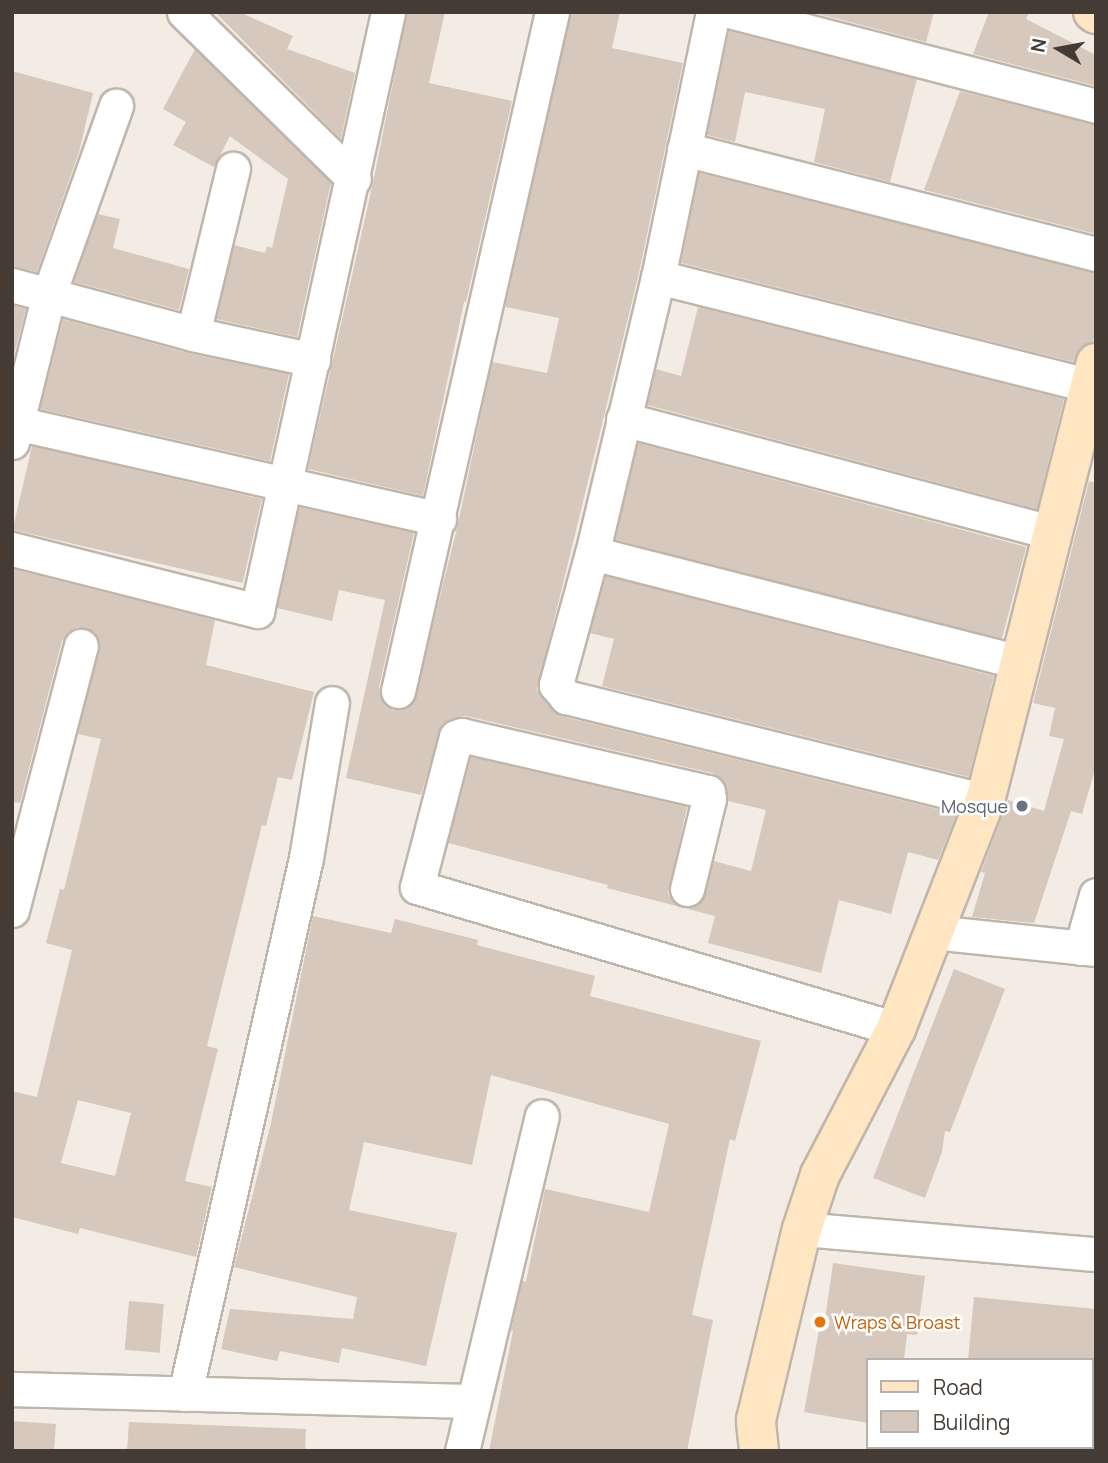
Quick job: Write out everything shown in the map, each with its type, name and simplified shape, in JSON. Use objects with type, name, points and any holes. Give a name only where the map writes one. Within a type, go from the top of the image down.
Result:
[{"type":"street","points":[[184,12],[354,179]]},
{"type":"street","points":[[398,691],[552,12]]},
{"type":"street","points":[[713,12],[658,277],[592,552],[556,685],[566,697],[985,801]]},
{"type":"street","points":[[733,12],[1096,106]]},
{"type":"street","points":[[12,549],[257,611],[354,179],[378,16]]},
{"type":"street","points":[[116,106],[49,294],[14,429],[287,483],[439,519]]},
{"type":"street","points":[[684,149],[1096,254]]},
{"type":"street","points":[[193,334],[233,169]]},
{"type":"street","points":[[658,277],[1094,374],[985,801],[895,1029],[820,1175],[802,1229],[751,1440]]},
{"type":"street","points":[[12,285],[193,334],[313,360]]},
{"type":"street","points":[[623,419],[1053,533]]},
{"type":"street","points":[[592,552],[1019,662]]},
{"type":"street","points":[[12,910],[23,836],[81,646]]},
{"type":"street","points":[[185,1394],[306,858],[332,703]]},
{"type":"street","points":[[687,889],[709,799],[708,792],[462,735],[456,737],[417,887],[895,1029]]},
{"type":"street","points":[[933,932],[1089,949],[1096,895]]},
{"type":"street","points":[[462,1451],[542,1116]]},
{"type":"street","points":[[802,1229],[1096,1254]]},
{"type":"street","points":[[12,1389],[472,1401]]},
{"type":"building","points":[[215,12],[239,12],[293,36],[287,49],[355,73],[341,139]]},
{"type":"building","points":[[407,12],[445,12],[429,83],[512,101],[464,302],[423,496],[308,469],[373,183]]},
{"type":"building","points":[[571,12],[620,12],[612,48],[683,63],[639,273],[537,690],[551,709],[561,716],[957,814],[938,860],[908,852],[891,914],[839,900],[821,973],[708,943],[715,916],[448,843],[471,757],[687,807],[668,894],[674,903],[692,908],[700,903],[705,894],[714,861],[751,871],[766,810],[728,801],[722,778],[712,773],[466,716],[450,719],[442,724],[421,795],[346,778],[385,600],[339,590],[332,621],[277,608],[299,507],[414,533],[379,687],[384,705],[393,710],[403,710],[413,704],[458,524],[492,362],[547,373],[559,318],[505,307]]},
{"type":"building","points":[[811,12],[934,12],[926,42]]},
{"type":"building","points":[[989,12],[1029,12],[1026,19],[1096,55],[1096,86],[973,54]]},
{"type":"building","points":[[729,31],[917,79],[890,182],[814,162],[825,109],[745,92],[735,142],[707,135]]},
{"type":"building","points":[[195,49],[331,183],[297,337],[216,319],[234,245],[265,253],[267,246],[272,248],[288,179],[230,136],[214,167],[173,145],[186,122],[163,109]]},
{"type":"building","points":[[12,71],[93,93],[79,152],[37,272],[12,266]]},
{"type":"building","points":[[960,91],[1096,125],[1096,234],[924,190]]},
{"type":"building","points":[[699,173],[1096,273],[1096,328],[1093,342],[1080,348],[1074,362],[681,263]]},
{"type":"building","points":[[98,214],[120,219],[113,248],[189,269],[179,310],[74,282]]},
{"type":"building","points":[[12,305],[26,309],[12,362]]},
{"type":"building","points":[[698,307],[1064,399],[1037,509],[647,405],[656,369],[681,376]]},
{"type":"building","points":[[63,319],[188,353],[289,374],[270,461],[40,409]]},
{"type":"building","points":[[638,443],[1026,547],[1001,643],[612,539]]},
{"type":"building","points":[[32,446],[262,499],[243,583],[13,530]]},
{"type":"building","points":[[1089,481],[1096,483],[1096,766],[1082,814],[1071,811],[1034,923],[972,917],[985,873],[981,872],[1008,800],[1044,811],[1064,739],[1049,736],[1055,708],[1033,703]]},
{"type":"building","points":[[12,569],[215,620],[206,665],[314,692],[292,780],[278,777],[266,826],[262,825],[207,1046],[218,1049],[185,1181],[212,1187],[196,1257],[80,1228],[78,1234],[12,1217],[12,1091],[37,1097],[72,950],[46,943],[60,889],[64,890],[101,739],[78,734],[100,642],[94,632],[77,627],[68,632],[62,641],[20,803],[12,802]],"holes":[[[78,1100],[131,1113],[115,1176],[61,1163]]]},
{"type":"building","points":[[606,576],[994,676],[969,777],[602,686],[614,639],[590,633]]},
{"type":"building","points":[[313,916],[391,933],[395,919],[478,940],[477,945],[595,976],[590,996],[761,1041],[735,1141],[730,1139],[692,1315],[713,1320],[687,1451],[489,1451],[511,1331],[522,1281],[526,1282],[545,1189],[649,1212],[669,1124],[491,1075],[472,1165],[364,1142],[349,1210],[457,1233],[426,1366],[342,1348],[339,1363],[280,1351],[277,1361],[221,1349],[230,1309],[353,1319],[357,1297],[234,1267],[271,1123]]},
{"type":"building","points":[[954,969],[1005,989],[950,1132],[945,1131],[942,1152],[925,1198],[873,1178]]},
{"type":"building","points":[[833,1263],[925,1276],[917,1335],[907,1334],[904,1358],[866,1358],[866,1423],[804,1412],[820,1325],[824,1326]]},
{"type":"building","points":[[974,1297],[1096,1309],[1096,1360],[968,1358]]},
{"type":"building","points":[[129,1301],[164,1304],[160,1353],[125,1350]]},
{"type":"building","points":[[12,1421],[56,1424],[54,1451],[12,1451]]},
{"type":"building","points":[[129,1422],[306,1429],[305,1451],[127,1451]]},
{"type":"place","name":"Mosque","points":[[1022,806]]},
{"type":"place","name":"Wraps & Broast","points":[[820,1322]]}]
